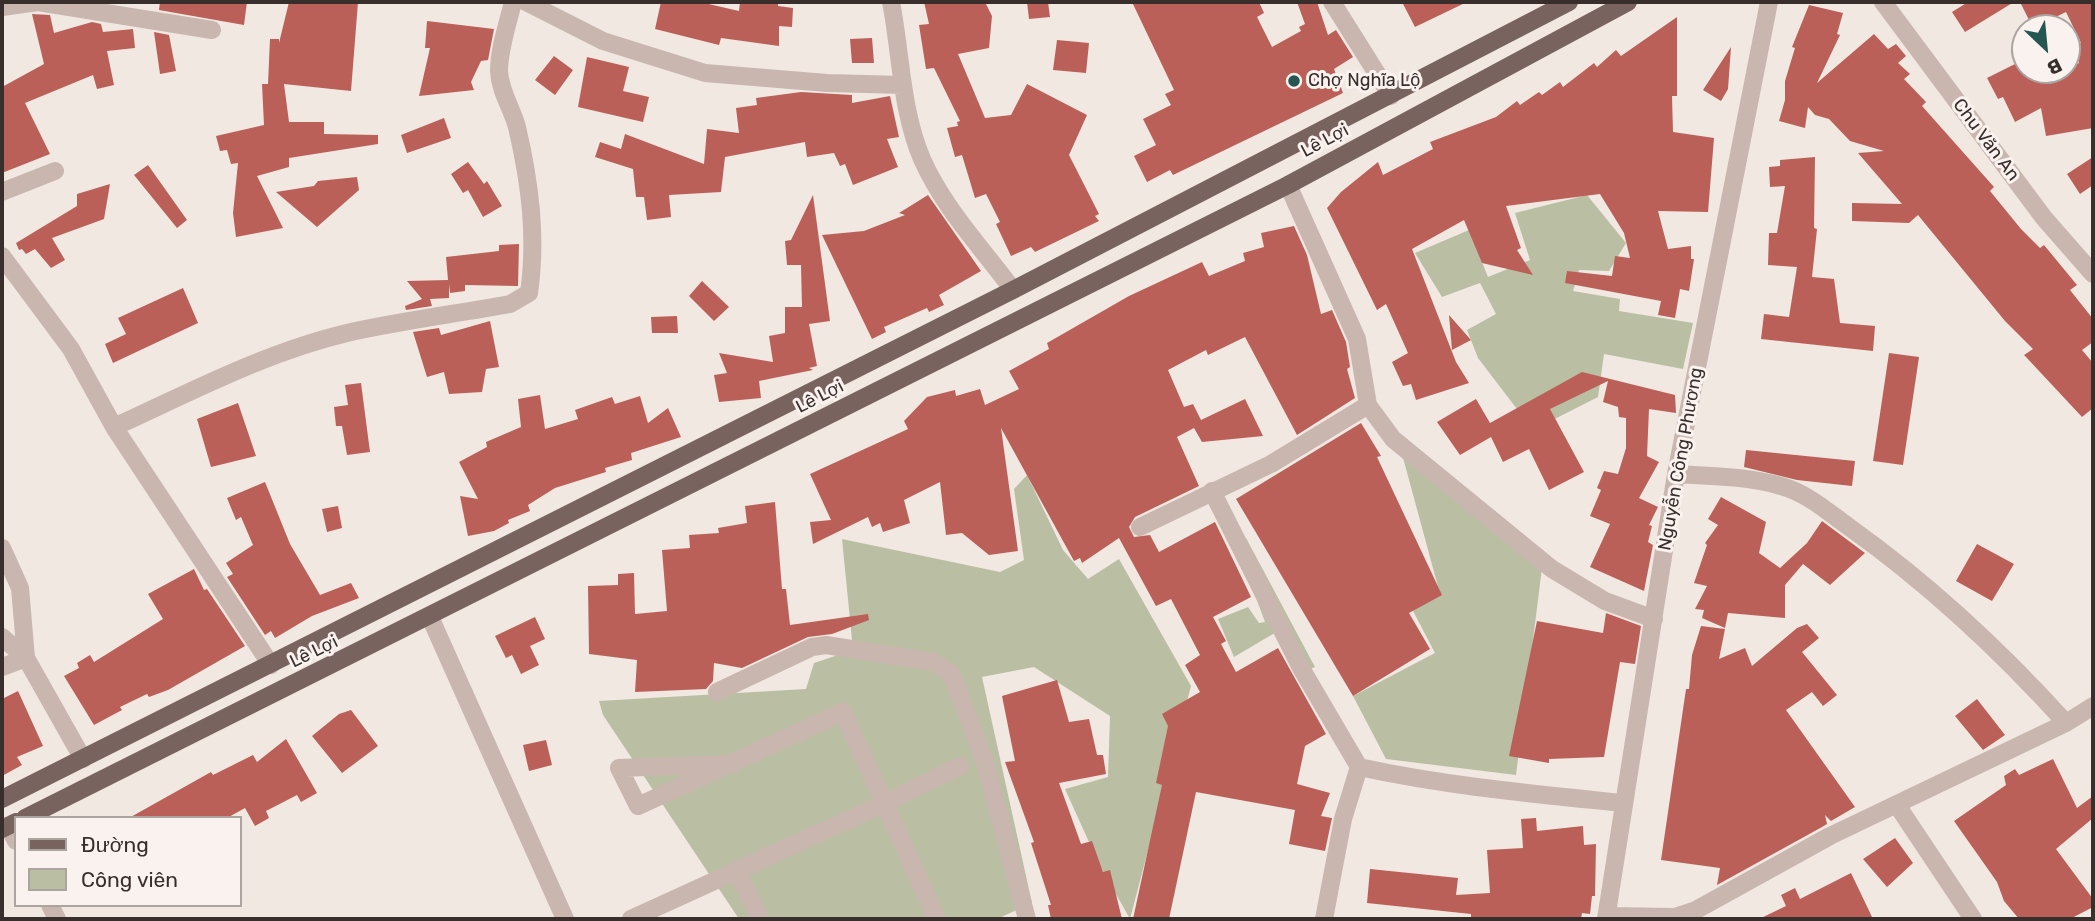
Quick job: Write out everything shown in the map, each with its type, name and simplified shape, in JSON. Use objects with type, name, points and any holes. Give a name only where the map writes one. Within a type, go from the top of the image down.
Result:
[{"type":"main road","name":"Lê Lợi","points":[[2,799],[1013,290],[1569,2]]},
{"type":"main road","name":"Lê Lợi","points":[[29,816],[1288,185],[1628,2]]},
{"type":"main road","points":[[1274,157],[1288,185]]},
{"type":"main road","points":[[1013,290],[1027,316]]},
{"type":"main road","points":[[418,591],[430,617]]},
{"type":"main road","points":[[83,759],[96,783]]},
{"type":"street","points":[[2,7],[38,2],[113,7],[212,30]]},
{"type":"street","points":[[114,427],[237,372],[309,345],[347,333],[510,304],[529,293],[534,260],[531,198],[516,124],[502,90],[499,69],[513,2]]},
{"type":"street","points":[[526,2],[603,41],[705,73],[827,83],[903,85]]},
{"type":"street","points":[[891,2],[903,85],[920,156],[934,184],[1013,290]]},
{"type":"street","points":[[1332,2],[1391,96]]},
{"type":"street","name":"Nguyễn Công Phương","points":[[1607,917],[1676,474],[1769,2]]},
{"type":"street","name":"Chu Văn An","points":[[1883,2],[2044,218],[2093,274]]},
{"type":"street","points":[[2,192],[55,171]]},
{"type":"street","points":[[1288,185],[1357,339],[1368,405],[1393,439],[1552,569],[1605,601],[1654,619]]},
{"type":"street","points":[[2,256],[71,349],[114,427],[271,665]]},
{"type":"street","points":[[1140,527],[1271,464],[1368,405]]},
{"type":"street","points":[[1676,474],[1735,477],[1783,486],[1813,501],[1879,548],[2003,653],[2066,723]]},
{"type":"street","points":[[1212,491],[1301,668],[1359,766],[1401,776],[1623,803]]},
{"type":"street","points":[[2,548],[20,588],[26,658]]},
{"type":"street","points":[[430,617],[565,919]]},
{"type":"street","points":[[2,638],[26,658],[83,759]]},
{"type":"street","points":[[717,692],[812,647],[825,645],[934,662],[952,674],[985,762],[1027,919]]},
{"type":"street","points":[[2,667],[26,658]]},
{"type":"street","points":[[1607,917],[1675,916],[1696,910],[1830,835],[2066,723],[2093,706]]},
{"type":"street","points":[[734,764],[619,768],[638,806],[734,764],[843,712],[937,919]]},
{"type":"street","points":[[631,919],[960,766]]},
{"type":"street","points":[[1324,919],[1343,819],[1359,766]]},
{"type":"street","points":[[1897,805],[1973,919]]},
{"type":"street","points":[[737,870],[760,919]]},
{"type":"green space","points":[[1587,195],[1626,243],[1609,271],[1579,270],[1573,291],[1620,299],[1619,311],[1693,323],[1683,369],[1604,354],[1598,397],[1533,430],[1478,358],[1467,330],[1496,314],[1480,283],[1442,297],[1415,253],[1469,230],[1488,277],[1530,260],[1515,213]]},
{"type":"green space","points":[[1399,443],[1543,560],[1516,775],[1386,759],[1353,696],[1435,653],[1412,609],[1440,594]]},
{"type":"green space","points":[[1027,475],[1063,550],[1088,579],[1119,559],[1191,686],[1130,919],[1098,862],[1065,789],[1108,777],[1110,716],[1034,667],[982,677],[1032,903],[997,919],[739,919],[603,715],[599,701],[806,689],[814,663],[853,650],[842,539],[1000,572],[1024,560],[1014,489]]},
{"type":"green space","points":[[1246,538],[1315,667],[1303,672],[1278,631],[1234,657],[1218,619],[1248,607],[1259,623],[1265,622],[1236,544]]},
{"type":"building","points":[[160,2],[247,2],[244,25],[159,10]]},
{"type":"building","points":[[289,2],[358,2],[351,91],[284,84],[289,122],[324,122],[324,134],[378,135],[378,144],[289,158],[289,167],[257,176],[283,228],[236,237],[233,213],[238,163],[231,164],[227,150],[220,151],[216,136],[264,125],[262,84],[268,84],[270,39],[279,39],[279,43]]},
{"type":"building","points":[[661,2],[700,2],[739,11],[740,2],[778,2],[778,6],[793,8],[792,27],[779,26],[779,46],[721,38],[719,45],[655,29]]},
{"type":"building","points":[[924,2],[985,2],[992,16],[989,48],[958,54],[985,118],[1011,115],[1027,84],[1087,115],[1069,155],[1099,214],[1095,216],[1099,221],[1035,252],[1031,247],[1011,256],[996,224],[1000,222],[986,194],[975,198],[962,155],[955,157],[947,128],[958,126],[957,122],[960,121],[934,68],[926,69],[919,25],[929,24]]},
{"type":"building","points":[[1027,2],[1048,2],[1050,17],[1029,19]]},
{"type":"building","name":"Chợ Nghĩa Lộ","points":[[1132,2],[1259,2],[1264,13],[1257,17],[1272,47],[1301,31],[1299,27],[1305,24],[1297,2],[1317,2],[1328,35],[1336,30],[1353,57],[1334,69],[1343,93],[1173,175],[1170,170],[1147,182],[1134,156],[1156,145],[1143,119],[1171,105],[1165,94],[1174,90]]},
{"type":"building","points":[[1402,2],[1467,2],[1415,27]]},
{"type":"building","points":[[1968,2],[2014,2],[1965,32],[1952,12]]},
{"type":"building","points":[[2020,2],[2093,2],[2093,128],[2046,136],[2041,108],[2015,122],[2003,97],[1998,99],[1987,78],[2011,66],[2011,84],[2081,84],[2081,14],[2026,14]]},
{"type":"building","points":[[1809,5],[1843,13],[1837,34],[1840,35],[1817,83],[1874,34],[1888,49],[1896,44],[1906,56],[1898,63],[1910,74],[1904,79],[1926,102],[1922,106],[1994,187],[1990,191],[2021,229],[2040,248],[2044,245],[2077,285],[2070,290],[2093,319],[2093,342],[2082,350],[2093,363],[2093,408],[2082,417],[2024,355],[2033,349],[2005,321],[1918,215],[1909,223],[1852,221],[1852,203],[1902,204],[1858,153],[1884,151],[1850,141],[1829,119],[1815,115],[1808,107],[1805,128],[1779,121],[1785,100],[1785,81],[1795,48],[1792,47]]},
{"type":"building","points":[[32,14],[50,15],[54,33],[92,22],[101,24],[103,32],[133,29],[135,48],[107,51],[114,85],[97,89],[93,75],[25,103],[50,154],[2,173],[2,87],[44,64]]},
{"type":"building","points":[[1677,17],[1677,96],[1672,96],[1673,132],[1714,138],[1708,212],[1658,211],[1668,249],[1691,246],[1691,259],[1694,259],[1689,291],[1680,289],[1675,318],[1658,315],[1661,301],[1565,283],[1567,271],[1612,276],[1615,256],[1630,258],[1624,233],[1600,194],[1506,206],[1521,248],[1517,250],[1533,275],[1482,263],[1464,220],[1412,249],[1456,362],[1469,383],[1416,400],[1411,384],[1403,386],[1392,362],[1408,353],[1386,304],[1377,310],[1327,208],[1341,192],[1378,162],[1383,175],[1433,149],[1430,142],[1496,117],[1517,101],[1520,105],[1539,92],[1542,95],[1560,82],[1563,87],[1594,63],[1597,67],[1616,50],[1621,56]]},
{"type":"building","points":[[427,21],[494,29],[488,60],[481,61],[471,82],[474,90],[419,96],[430,48],[425,48]]},
{"type":"building","points":[[154,32],[169,35],[176,71],[160,74]]},
{"type":"building","points":[[872,38],[874,63],[852,63],[850,39]]},
{"type":"building","points":[[1057,40],[1089,43],[1086,73],[1053,70]]},
{"type":"building","points":[[1731,47],[1728,89],[1721,101],[1703,90]]},
{"type":"building","points":[[554,56],[573,70],[555,95],[535,80]]},
{"type":"building","points":[[587,57],[629,67],[623,91],[649,97],[643,122],[578,107]]},
{"type":"building","points":[[801,92],[852,95],[852,103],[890,96],[899,137],[887,139],[898,167],[853,185],[845,164],[840,166],[834,153],[807,157],[805,142],[725,157],[721,192],[669,195],[671,217],[647,220],[644,197],[636,197],[633,169],[595,157],[600,142],[621,149],[625,134],[704,164],[707,129],[739,133],[736,108],[757,105],[756,98]]},
{"type":"building","points":[[444,118],[451,138],[407,153],[401,135]]},
{"type":"building","points":[[1815,157],[1814,228],[1817,229],[1812,277],[1834,279],[1840,323],[1875,326],[1873,351],[1761,339],[1764,314],[1789,317],[1797,267],[1768,265],[1769,233],[1777,233],[1785,186],[1770,187],[1769,167],[1780,166],[1780,160]]},
{"type":"building","points":[[2093,157],[2093,185],[2080,194],[2067,174]]},
{"type":"building","points":[[468,162],[484,184],[487,181],[502,206],[483,217],[468,190],[463,193],[451,174]]},
{"type":"building","points":[[148,165],[187,220],[177,228],[134,175]]},
{"type":"building","points":[[357,177],[359,190],[317,227],[276,192],[314,186],[318,181]]},
{"type":"building","points":[[110,184],[104,219],[52,238],[65,260],[51,268],[35,249],[26,254],[22,249],[19,250],[16,243],[77,206],[77,194]]},
{"type":"building","points":[[813,195],[830,321],[809,324],[817,366],[809,368],[813,370],[759,381],[761,398],[719,402],[714,375],[727,373],[719,353],[773,362],[769,336],[785,333],[785,307],[802,307],[801,265],[787,265],[785,241],[791,240]]},
{"type":"building","points":[[928,195],[981,271],[939,295],[944,305],[929,312],[927,308],[884,327],[886,332],[872,339],[822,235],[864,231],[905,215],[899,213]]},
{"type":"building","points":[[1294,226],[1307,255],[1321,314],[1332,310],[1346,342],[1350,367],[1347,369],[1355,398],[1297,435],[1245,337],[1208,355],[1206,350],[1168,370],[1184,407],[1193,404],[1201,420],[1245,399],[1263,436],[1202,442],[1194,428],[1177,437],[1199,486],[1135,517],[1129,527],[1134,537],[1150,535],[1159,552],[1215,522],[1251,597],[1213,617],[1226,641],[1221,644],[1236,672],[1278,648],[1326,734],[1305,746],[1297,784],[1330,793],[1321,816],[1332,818],[1325,851],[1289,844],[1295,810],[1196,792],[1169,919],[1133,919],[1162,785],[1156,783],[1168,726],[1162,714],[1200,692],[1185,665],[1200,655],[1171,599],[1156,606],[1119,538],[1082,563],[1080,558],[1074,561],[1001,428],[1018,551],[989,555],[962,533],[946,535],[940,482],[904,500],[910,523],[883,532],[880,523],[872,527],[868,517],[813,544],[810,522],[831,520],[810,474],[908,429],[904,421],[927,397],[955,390],[956,396],[980,389],[985,405],[1019,389],[1009,371],[1049,349],[1047,343],[1129,296],[1202,262],[1209,276],[1245,261],[1243,253],[1264,247],[1261,233]]},
{"type":"building","points":[[519,244],[518,286],[465,285],[465,291],[450,293],[449,284],[449,298],[430,299],[432,306],[406,310],[405,306],[422,299],[407,281],[448,280],[446,257],[499,251],[499,245]]},
{"type":"building","points":[[702,281],[729,307],[714,321],[689,296]]},
{"type":"building","points":[[183,288],[198,323],[113,363],[105,344],[126,334],[118,318]]},
{"type":"building","points":[[1449,315],[1471,340],[1452,350]]},
{"type":"building","points":[[677,316],[678,333],[652,333],[651,317]]},
{"type":"building","points":[[490,321],[499,367],[486,369],[482,392],[449,394],[444,372],[427,377],[413,332],[439,328],[441,335]]},
{"type":"building","points":[[1889,353],[1919,357],[1903,465],[1873,461]]},
{"type":"building","points":[[1582,372],[1675,395],[1676,413],[1649,409],[1647,456],[1659,462],[1639,498],[1658,507],[1649,525],[1652,526],[1648,542],[1653,545],[1644,591],[1590,567],[1610,524],[1590,516],[1601,490],[1597,488],[1604,471],[1618,474],[1626,448],[1626,418],[1619,417],[1618,407],[1603,402],[1608,381],[1550,409],[1584,472],[1549,490],[1529,449],[1503,462],[1491,437],[1460,455],[1437,422],[1476,399],[1490,423]]},
{"type":"building","points":[[361,383],[370,452],[347,455],[342,426],[336,426],[334,407],[348,405],[345,385]]},
{"type":"building","points":[[540,395],[545,429],[578,419],[575,410],[612,397],[615,404],[640,396],[648,423],[668,408],[681,437],[631,453],[632,460],[605,468],[606,472],[555,488],[528,505],[530,511],[508,520],[509,523],[494,531],[468,536],[460,496],[478,499],[459,462],[487,447],[486,442],[521,427],[518,399]]},
{"type":"building","points":[[238,403],[256,456],[211,467],[197,419]]},
{"type":"building","points":[[1361,423],[1381,456],[1377,457],[1442,595],[1409,613],[1430,649],[1353,696],[1236,499]]},
{"type":"building","points":[[1746,450],[1855,461],[1852,486],[1797,480],[1744,467]]},
{"type":"building","points":[[265,482],[290,544],[320,595],[351,583],[359,598],[312,616],[275,638],[271,631],[265,635],[227,577],[233,574],[226,563],[253,545],[241,517],[236,520],[227,498]]},
{"type":"building","points":[[1721,497],[1766,522],[1759,553],[1780,568],[1807,543],[1822,521],[1865,553],[1830,585],[1803,564],[1785,585],[1785,618],[1728,613],[1725,628],[1702,618],[1704,610],[1695,609],[1707,586],[1694,583],[1707,545],[1705,543],[1718,525],[1708,519]]},
{"type":"building","points":[[775,502],[782,589],[786,589],[790,625],[868,614],[869,620],[832,634],[808,637],[742,668],[714,663],[713,681],[706,689],[635,692],[637,660],[589,654],[588,586],[618,585],[618,574],[634,573],[635,614],[667,611],[662,550],[690,548],[689,535],[719,533],[718,528],[747,523],[745,506]]},
{"type":"building","points":[[338,506],[342,528],[327,532],[322,509]]},
{"type":"building","points":[[1977,544],[2014,564],[1992,601],[1956,581]]},
{"type":"building","points":[[194,569],[204,590],[207,589],[245,646],[168,690],[149,697],[147,694],[120,707],[122,710],[94,725],[64,676],[79,668],[77,663],[90,655],[94,662],[163,619],[148,594]]},
{"type":"building","points":[[1606,613],[1641,626],[1635,664],[1620,662],[1604,757],[1549,759],[1549,763],[1509,756],[1537,621],[1603,633]]},
{"type":"building","points":[[535,617],[545,639],[530,646],[539,665],[521,674],[512,655],[506,658],[495,636]]},
{"type":"building","points":[[1807,624],[1819,638],[1802,652],[1837,695],[1823,706],[1812,692],[1786,710],[1855,807],[1831,821],[1825,815],[1827,824],[1717,885],[1720,868],[1661,860],[1686,689],[1689,689],[1692,655],[1701,626],[1725,629],[1719,659],[1745,648],[1752,666],[1797,628]]},
{"type":"building","points":[[1057,680],[1069,722],[1089,719],[1097,755],[1103,755],[1106,774],[1059,783],[1081,844],[1092,841],[1103,872],[1110,870],[1122,919],[1051,919],[1048,905],[1051,905],[1031,843],[1034,842],[1005,762],[1015,761],[1002,696]]},
{"type":"building","points":[[18,691],[43,746],[17,757],[22,765],[2,776],[2,699]]},
{"type":"building","points":[[1977,699],[2005,735],[1983,750],[1955,716]]},
{"type":"building","points":[[351,710],[378,746],[342,773],[312,736],[339,714]]},
{"type":"building","points":[[286,739],[317,793],[301,802],[297,795],[266,811],[269,818],[255,826],[245,808],[231,816],[133,816],[211,772],[213,775],[253,755],[257,762]]},
{"type":"building","points":[[546,740],[552,765],[529,771],[523,745]]},
{"type":"building","points":[[2053,759],[2077,808],[2093,796],[2093,818],[2056,849],[2093,899],[2093,907],[2070,919],[2019,919],[2004,901],[1997,882],[1954,821],[2006,785],[2004,776],[2015,769],[2019,775]]},
{"type":"building","points":[[1536,818],[1537,831],[1583,826],[1584,845],[1596,844],[1595,896],[1592,896],[1590,914],[1582,913],[1581,919],[1471,919],[1471,914],[1367,903],[1370,869],[1458,878],[1456,895],[1490,893],[1487,850],[1523,848],[1521,819]]},
{"type":"building","points":[[1895,838],[1913,863],[1887,887],[1863,859]]},
{"type":"building","points":[[1851,873],[1873,919],[1759,919],[1786,906],[1781,895],[1795,888],[1800,899]]},
{"type":"place","name":"Chợ Nghĩa Lộ","points":[[1294,81]]}]
